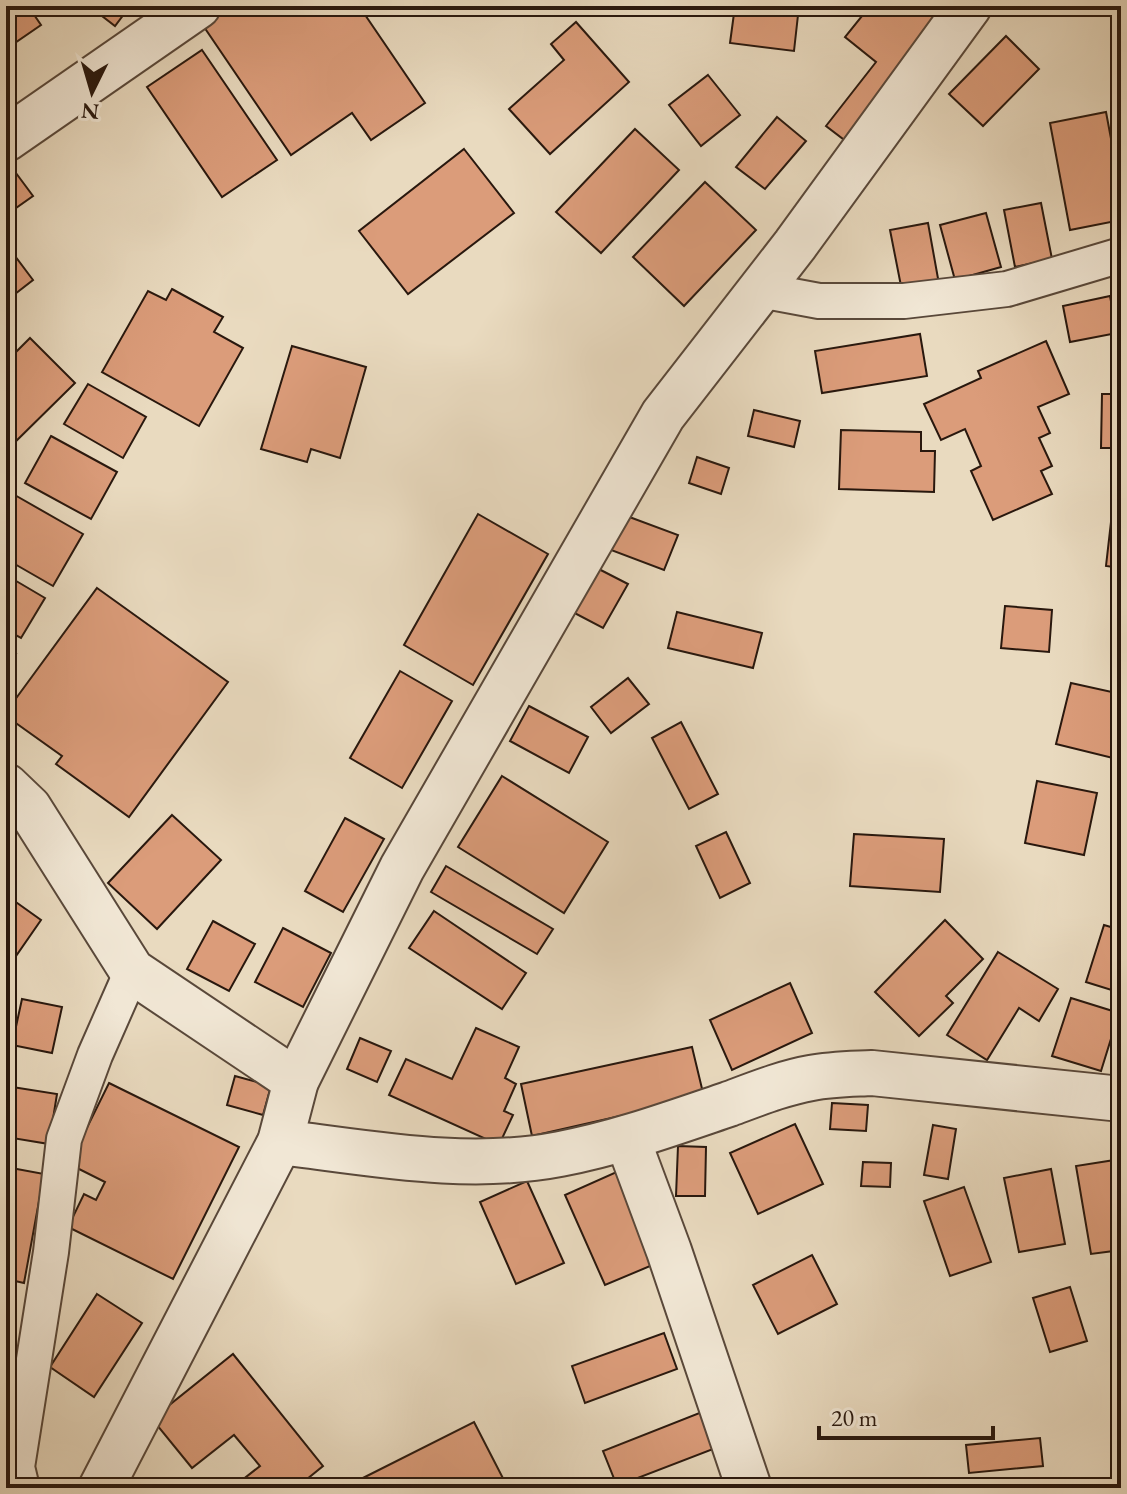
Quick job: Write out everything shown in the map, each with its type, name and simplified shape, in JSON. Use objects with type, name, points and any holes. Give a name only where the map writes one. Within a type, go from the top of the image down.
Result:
[{"type":"street","points":[[6,139],[198,6]]},
{"type":"street","points":[[101,1488],[280,1142],[296,1081],[402,868],[663,415],[795,245],[969,6]]},
{"type":"street","points":[[6,786],[29,808],[132,971],[296,1081]]},
{"type":"street","points":[[280,1142],[433,1160],[505,1161],[557,1154],[627,1138],[780,1086],[840,1074],[872,1073],[1121,1099]]},
{"type":"street","points":[[627,1138],[669,1251],[749,1488]]},
{"type":"lane","points":[[760,290],[819,301],[904,301],[1007,289],[1121,255]]},
{"type":"lane","points":[[22,1488],[17,1467],[51,1252],[64,1139],[95,1055],[132,971]]},
{"type":"building","points":[[6,6],[28,6],[41,25],[6,49]]},
{"type":"building","points":[[89,6],[130,6],[115,26]]},
{"type":"building","points":[[222,6],[359,6],[425,103],[371,140],[352,113],[291,155],[200,21]]},
{"type":"building","points":[[735,6],[799,6],[794,51],[730,43]]},
{"type":"building","points":[[870,6],[945,6],[847,142],[826,126],[876,62],[845,37]]},
{"type":"building","points":[[576,22],[629,82],[550,154],[509,109],[564,60],[551,44]]},
{"type":"building","points":[[1006,36],[1039,69],[983,126],[949,94]]},
{"type":"building","points":[[202,50],[277,160],[222,197],[147,87]]},
{"type":"building","points":[[708,75],[740,115],[701,146],[669,105]]},
{"type":"building","points":[[1106,112],[1121,192],[1121,220],[1070,230],[1050,123]]},
{"type":"building","points":[[777,117],[806,141],[765,189],[736,167]]},
{"type":"building","points":[[635,129],[679,170],[601,253],[556,212]]},
{"type":"building","points":[[464,149],[514,213],[408,294],[359,231]]},
{"type":"building","points":[[10,165],[33,196],[6,215],[6,168]]},
{"type":"building","points":[[705,182],[756,230],[684,306],[633,257]]},
{"type":"building","points":[[1041,203],[1052,259],[1015,267],[1004,210]]},
{"type":"building","points":[[986,213],[1001,267],[955,280],[940,225]]},
{"type":"building","points":[[928,223],[939,284],[902,291],[890,230]]},
{"type":"building","points":[[6,244],[33,280],[6,301]]},
{"type":"building","points":[[172,289],[223,317],[214,332],[243,348],[199,426],[102,372],[148,291],[166,300]]},
{"type":"building","points":[[1110,296],[1117,333],[1070,342],[1063,306]]},
{"type":"building","points":[[920,334],[927,376],[822,393],[815,351]]},
{"type":"building","points":[[30,338],[75,383],[6,451],[6,362]]},
{"type":"building","points":[[1046,341],[1069,394],[1038,407],[1050,433],[1039,438],[1052,466],[1041,471],[1052,494],[993,520],[971,471],[981,466],[965,429],[941,440],[924,404],[981,378],[978,371]]},
{"type":"building","points":[[292,346],[366,367],[340,458],[311,449],[307,462],[261,449]]},
{"type":"building","points":[[88,384],[146,417],[123,458],[64,424]]},
{"type":"building","points":[[1102,394],[1121,394],[1121,448],[1101,448]]},
{"type":"building","points":[[754,410],[800,421],[794,447],[748,436]]},
{"type":"building","points":[[841,430],[921,432],[921,451],[935,451],[934,492],[839,489]]},
{"type":"building","points":[[51,436],[117,472],[91,519],[25,483]]},
{"type":"building","points":[[697,457],[729,468],[721,494],[689,483]]},
{"type":"building","points":[[1116,478],[1121,478],[1121,568],[1106,566]]},
{"type":"building","points":[[13,494],[83,534],[53,586],[6,559],[6,506]]},
{"type":"building","points":[[478,514],[548,554],[473,685],[404,645]]},
{"type":"building","points":[[624,515],[678,535],[664,570],[611,550]]},
{"type":"building","points":[[589,564],[628,584],[603,628],[565,608]]},
{"type":"building","points":[[6,575],[45,598],[21,638],[6,630]]},
{"type":"building","points":[[97,588],[228,682],[129,817],[56,764],[62,756],[6,716]]},
{"type":"building","points":[[1005,606],[1052,610],[1049,652],[1001,648]]},
{"type":"building","points":[[677,612],[762,633],[753,668],[668,648]]},
{"type":"building","points":[[6,649],[16,654],[6,670]]},
{"type":"building","points":[[400,671],[452,701],[402,788],[350,758]]},
{"type":"building","points":[[628,678],[649,704],[611,733],[591,707]]},
{"type":"building","points":[[1071,683],[1121,694],[1121,760],[1056,744]]},
{"type":"building","points":[[529,706],[588,737],[569,773],[510,741]]},
{"type":"building","points":[[681,722],[718,794],[689,809],[652,738]]},
{"type":"building","points":[[502,776],[608,842],[564,913],[458,847]]},
{"type":"building","points":[[1037,781],[1097,793],[1084,855],[1025,843]]},
{"type":"building","points":[[172,815],[221,860],[157,929],[108,883]]},
{"type":"building","points":[[6,818],[17,825],[6,841]]},
{"type":"building","points":[[345,818],[384,839],[343,912],[305,891]]},
{"type":"building","points":[[726,832],[750,883],[720,898],[696,846]]},
{"type":"building","points":[[854,834],[944,839],[940,892],[850,886]]},
{"type":"building","points":[[446,866],[553,929],[537,954],[431,892]]},
{"type":"building","points":[[6,895],[41,920],[16,956],[6,948]]},
{"type":"building","points":[[434,911],[526,973],[502,1009],[409,948]]},
{"type":"building","points":[[945,920],[983,959],[946,996],[953,1003],[919,1036],[875,992]]},
{"type":"building","points":[[213,921],[255,944],[229,991],[187,969]]},
{"type":"building","points":[[1104,925],[1121,930],[1121,993],[1086,982]]},
{"type":"building","points":[[283,928],[331,953],[303,1007],[255,982]]},
{"type":"building","points":[[998,952],[1058,989],[1039,1021],[1019,1008],[987,1060],[947,1035]]},
{"type":"building","points":[[790,983],[812,1033],[732,1070],[710,1020]]},
{"type":"building","points":[[1071,998],[1119,1013],[1101,1071],[1052,1056]]},
{"type":"building","points":[[22,999],[62,1007],[52,1053],[12,1045]]},
{"type":"building","points":[[476,1028],[519,1047],[505,1078],[516,1084],[504,1111],[513,1115],[499,1145],[389,1095],[406,1059],[452,1079]]},
{"type":"building","points":[[360,1038],[391,1051],[377,1082],[347,1069]]},
{"type":"building","points":[[692,1047],[704,1097],[532,1136],[521,1084]]},
{"type":"building","points":[[235,1076],[271,1086],[263,1115],[227,1105]]},
{"type":"building","points":[[109,1083],[239,1147],[173,1279],[68,1227],[84,1194],[96,1200],[105,1182],[69,1164]]},
{"type":"building","points":[[6,1086],[57,1094],[49,1144],[6,1137]]},
{"type":"building","points":[[832,1103],[868,1105],[866,1131],[830,1129]]},
{"type":"building","points":[[795,1124],[823,1184],[758,1214],[730,1153]]},
{"type":"building","points":[[933,1125],[956,1129],[948,1179],[924,1175]]},
{"type":"building","points":[[678,1146],[706,1147],[705,1196],[676,1196]]},
{"type":"building","points":[[1121,1159],[1121,1250],[1091,1254],[1076,1166]]},
{"type":"building","points":[[863,1162],[891,1163],[890,1187],[861,1186]]},
{"type":"building","points":[[6,1167],[44,1174],[24,1283],[6,1279]]},
{"type":"building","points":[[1051,1169],[1065,1244],[1019,1252],[1004,1178]]},
{"type":"building","points":[[621,1170],[662,1261],[605,1285],[565,1195]]},
{"type":"building","points":[[527,1181],[564,1263],[516,1284],[480,1202]]},
{"type":"building","points":[[964,1187],[991,1262],[950,1276],[924,1201]]},
{"type":"building","points":[[812,1255],[837,1304],[778,1334],[753,1285]]},
{"type":"building","points":[[1070,1287],[1087,1341],[1050,1352],[1033,1298]]},
{"type":"building","points":[[97,1294],[142,1323],[94,1397],[50,1367]]},
{"type":"building","points":[[664,1333],[677,1369],[585,1403],[572,1366]]},
{"type":"building","points":[[233,1354],[323,1466],[296,1488],[232,1488],[260,1466],[234,1435],[192,1468],[152,1419]]},
{"type":"building","points":[[707,1410],[721,1446],[617,1486],[603,1451]]},
{"type":"building","points":[[474,1422],[508,1488],[343,1488]]},
{"type":"building","points":[[1040,1438],[1043,1466],[969,1473],[966,1445]]}]
